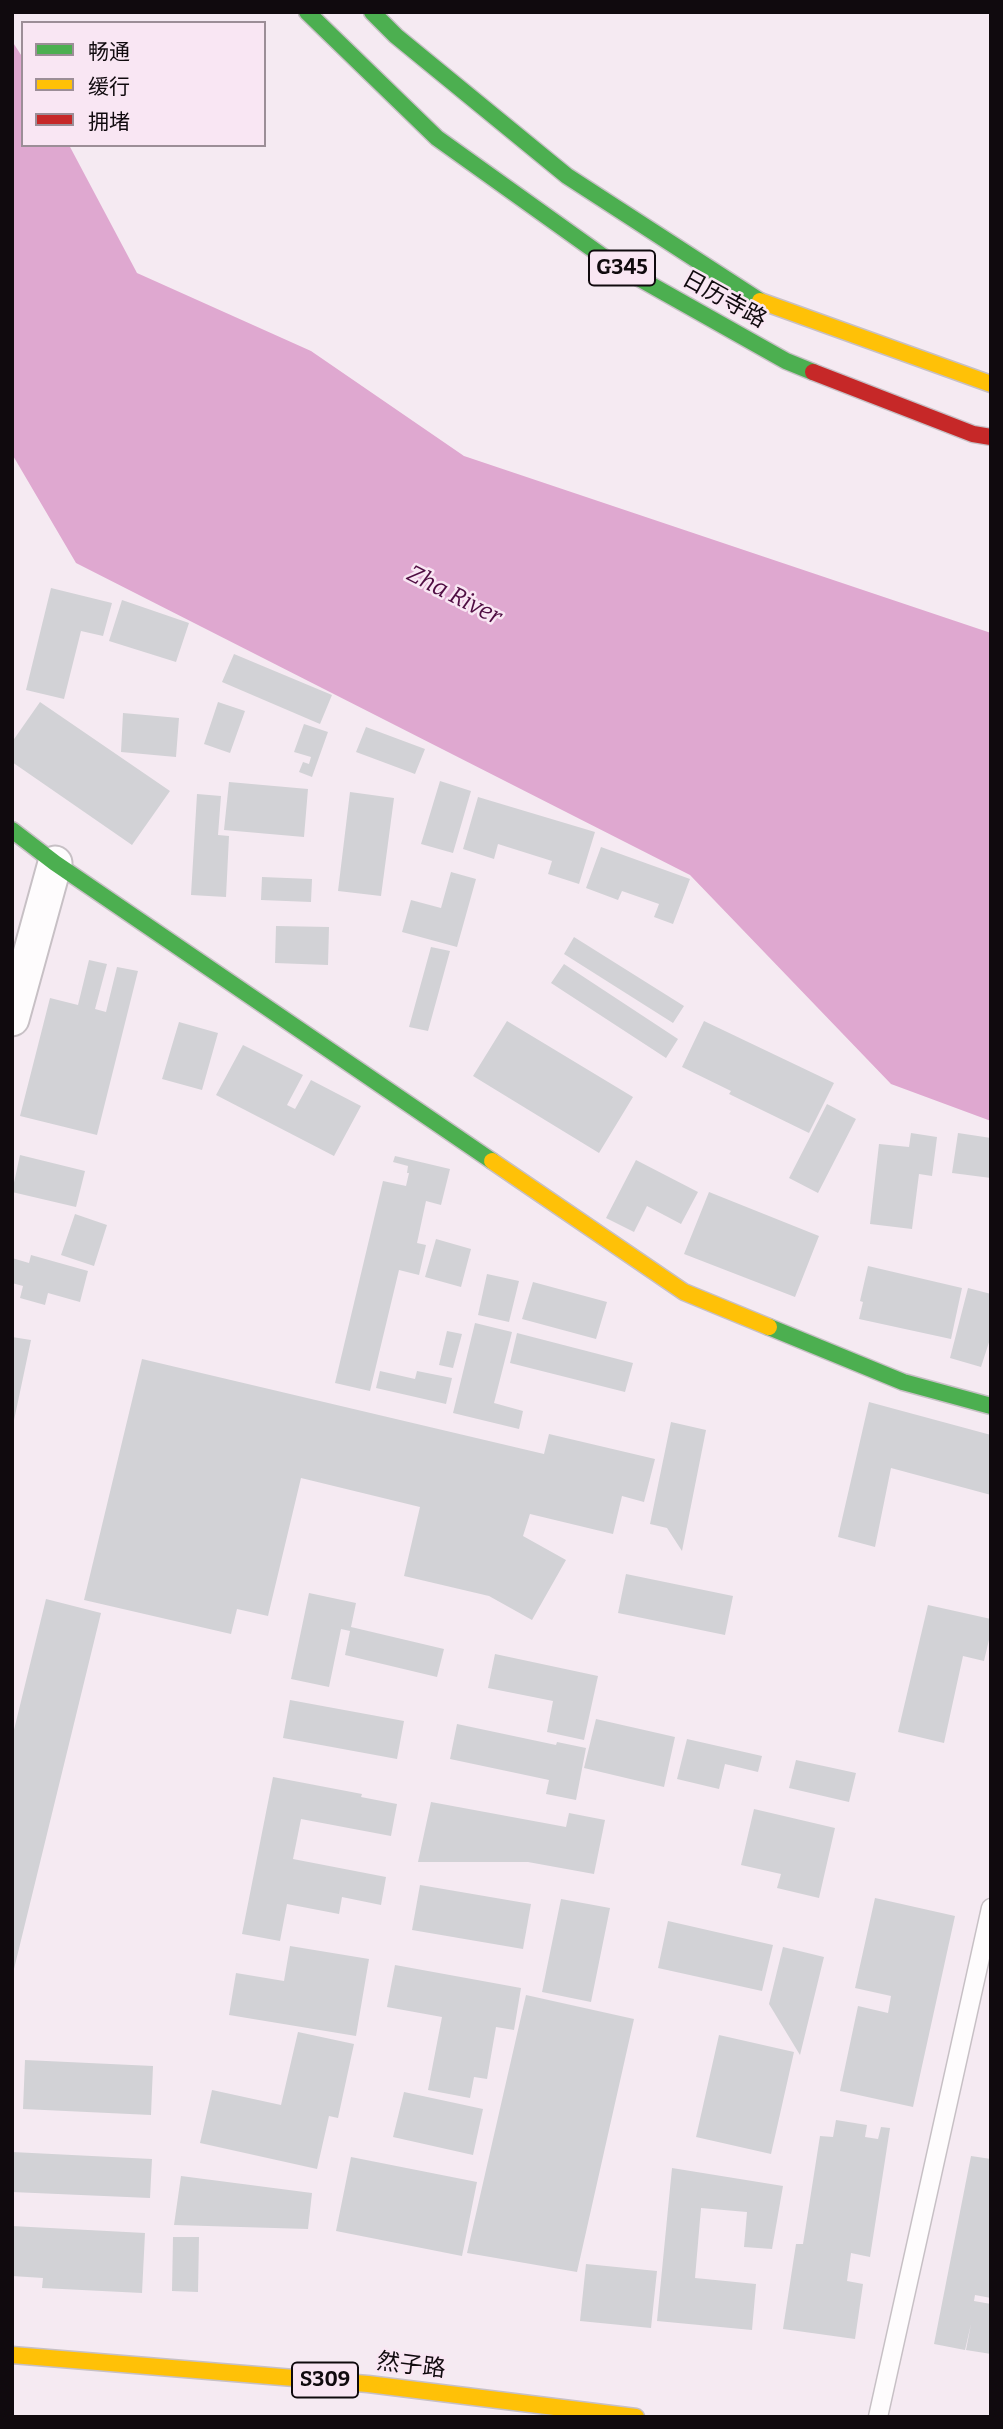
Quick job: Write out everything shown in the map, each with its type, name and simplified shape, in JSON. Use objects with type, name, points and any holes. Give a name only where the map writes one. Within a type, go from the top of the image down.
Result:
[{"type":"main road","name":"日历寺路","points":[[307,12],[437,138],[612,263],[786,361],[973,434],[991,437]]},
{"type":"main road","name":"日历寺路","points":[[372,12],[397,37],[567,176],[757,300],[991,384]]},
{"type":"main road","points":[[12,830],[55,863],[684,1292],[903,1382],[991,1406]]},
{"type":"main road","name":"然子路","points":[[12,2355],[368,2384],[636,2417]]},
{"type":"street","points":[[12,1019],[55,863]]},
{"type":"lane","points":[[878,2417],[991,1908]]},
{"type":"water","name":"Zha River","points":[[12,41],[21,55],[21,147],[70,147],[137,273],[311,351],[464,456],[991,633],[991,1121],[891,1084],[690,875],[76,563],[12,454]]},
{"type":"building","points":[[51,588],[112,603],[103,636],[81,631],[64,699],[26,690]]},
{"type":"building","points":[[122,600],[189,623],[176,662],[109,641]]},
{"type":"building","points":[[234,654],[332,695],[320,724],[222,682]]},
{"type":"building","points":[[40,702],[170,791],[132,845],[12,762],[12,742]]},
{"type":"building","points":[[218,702],[245,711],[230,753],[204,744]]},
{"type":"building","points":[[123,713],[179,718],[176,757],[121,752]]},
{"type":"building","points":[[304,724],[328,732],[312,777],[299,772],[303,762],[309,764],[311,757],[294,752]]},
{"type":"building","points":[[366,727],[425,749],[415,774],[356,752]]},
{"type":"building","points":[[440,781],[471,791],[453,853],[421,844]]},
{"type":"building","points":[[229,782],[308,789],[304,837],[224,830]]},
{"type":"building","points":[[350,792],[394,798],[381,896],[338,891]]},
{"type":"building","points":[[197,794],[221,796],[218,835],[229,836],[226,897],[191,895]]},
{"type":"building","points":[[478,797],[595,832],[579,884],[548,874],[552,861],[498,844],[494,859],[463,849]]},
{"type":"building","points":[[601,847],[690,879],[673,924],[654,917],[659,904],[622,891],[618,900],[586,888]]},
{"type":"building","points":[[451,872],[476,879],[457,947],[402,932],[411,900],[441,908]]},
{"type":"building","points":[[262,877],[312,879],[311,902],[261,900]]},
{"type":"building","points":[[276,926],[329,927],[328,965],[275,963]]},
{"type":"building","points":[[574,937],[684,1006],[673,1023],[564,954]]},
{"type":"building","points":[[431,947],[450,951],[428,1031],[409,1027]]},
{"type":"building","points":[[89,960],[107,964],[95,1009],[106,1012],[117,967],[138,971],[97,1135],[20,1116],[50,998],[78,1005]]},
{"type":"building","points":[[564,964],[678,1039],[666,1058],[551,983]]},
{"type":"building","points":[[507,1021],[633,1097],[599,1153],[473,1076]]},
{"type":"building","points":[[704,1021],[834,1083],[809,1133],[729,1094],[731,1091],[682,1067]]},
{"type":"building","points":[[179,1022],[218,1033],[202,1090],[162,1079]]},
{"type":"building","points":[[243,1045],[303,1075],[287,1105],[295,1109],[311,1080],[361,1106],[334,1156],[216,1095]]},
{"type":"building","points":[[827,1104],[856,1119],[818,1193],[789,1178]]},
{"type":"building","points":[[911,1133],[937,1137],[932,1176],[919,1174],[912,1229],[870,1224],[879,1144],[909,1147]]},
{"type":"building","points":[[958,1133],[991,1138],[991,1178],[952,1173]]},
{"type":"building","points":[[20,1155],[85,1171],[76,1207],[12,1192]]},
{"type":"building","points":[[395,1156],[450,1169],[441,1205],[426,1201],[417,1243],[426,1245],[419,1275],[399,1270],[370,1391],[335,1383],[383,1181],[406,1186],[408,1166],[393,1162]]},
{"type":"building","points":[[636,1160],[698,1192],[681,1224],[647,1206],[634,1232],[606,1218]]},
{"type":"building","points":[[709,1192],[819,1236],[795,1297],[684,1254]]},
{"type":"building","points":[[75,1214],[107,1225],[94,1266],[61,1255]]},
{"type":"building","points":[[436,1239],[471,1249],[461,1287],[425,1277]]},
{"type":"building","points":[[31,1255],[88,1271],[80,1302],[48,1293],[45,1305],[20,1298],[23,1286],[12,1283],[12,1258],[29,1263]]},
{"type":"building","points":[[868,1266],[962,1288],[951,1339],[859,1319]]},
{"type":"building","points":[[487,1274],[519,1281],[509,1322],[478,1315]]},
{"type":"building","points":[[533,1282],[607,1302],[596,1339],[522,1319]]},
{"type":"building","points":[[968,1288],[991,1294],[991,1336],[981,1367],[950,1358]]},
{"type":"building","points":[[475,1323],[512,1332],[494,1403],[523,1411],[519,1429],[453,1413]]},
{"type":"building","points":[[447,1331],[462,1334],[453,1368],[439,1365]]},
{"type":"building","points":[[517,1333],[633,1363],[625,1392],[510,1363]]},
{"type":"building","points":[[12,1337],[31,1340],[13,1425],[12,1425]]},
{"type":"building","points":[[142,1359],[544,1454],[549,1434],[655,1459],[644,1502],[622,1496],[613,1534],[530,1514],[523,1536],[566,1560],[532,1620],[489,1596],[404,1576],[420,1507],[301,1478],[268,1616],[237,1609],[231,1634],[84,1600]]},
{"type":"building","points":[[380,1371],[415,1379],[417,1371],[452,1378],[446,1404],[376,1388]]},
{"type":"building","points":[[869,1402],[991,1435],[991,1495],[891,1468],[875,1547],[838,1537]]},
{"type":"building","points":[[671,1422],[706,1430],[682,1551],[667,1528],[650,1524]]},
{"type":"building","points":[[626,1574],[733,1596],[725,1635],[618,1613]]},
{"type":"building","points":[[309,1593],[356,1603],[351,1627],[444,1649],[437,1677],[345,1655],[350,1631],[341,1629],[329,1687],[291,1679]]},
{"type":"building","points":[[46,1599],[101,1613],[13,1973],[12,1738]]},
{"type":"building","points":[[928,1605],[991,1619],[984,1661],[963,1656],[944,1743],[898,1732]]},
{"type":"building","points":[[495,1654],[598,1676],[584,1740],[547,1732],[553,1701],[488,1688]]},
{"type":"building","points":[[290,1700],[404,1721],[397,1759],[283,1738]]},
{"type":"building","points":[[596,1719],[675,1737],[664,1787],[584,1768]]},
{"type":"building","points":[[457,1724],[556,1745],[557,1742],[586,1748],[576,1800],[546,1794],[549,1780],[450,1759]]},
{"type":"building","points":[[687,1739],[762,1756],[758,1772],[725,1764],[719,1789],[677,1779]]},
{"type":"building","points":[[796,1760],[856,1773],[849,1802],[789,1788]]},
{"type":"building","points":[[273,1777],[362,1794],[361,1797],[397,1804],[391,1836],[301,1819],[293,1859],[386,1877],[381,1905],[342,1897],[339,1914],[287,1904],[280,1941],[242,1934]]},
{"type":"building","points":[[431,1802],[566,1827],[569,1813],[605,1820],[594,1874],[528,1862],[418,1862]]},
{"type":"building","points":[[754,1809],[835,1828],[819,1898],[777,1888],[781,1874],[741,1865]]},
{"type":"building","points":[[420,1885],[531,1904],[523,1949],[412,1930]]},
{"type":"building","points":[[875,1898],[955,1916],[913,2107],[840,2091],[858,2006],[888,2013],[891,1996],[855,1988]]},
{"type":"building","points":[[561,1899],[610,1908],[591,2002],[542,1992]]},
{"type":"building","points":[[668,1921],[773,1945],[762,1991],[658,1968]]},
{"type":"building","points":[[290,1946],[369,1959],[356,2036],[229,2015],[236,1973],[284,1981]]},
{"type":"building","points":[[783,1947],[824,1957],[800,2055],[769,2004]]},
{"type":"building","points":[[395,1965],[521,1988],[514,2030],[496,2027],[487,2079],[474,2077],[470,2098],[428,2090],[442,2017],[387,2007]]},
{"type":"building","points":[[526,1995],[634,2019],[577,2272],[467,2253]]},
{"type":"building","points":[[298,2032],[354,2044],[338,2118],[329,2116],[317,2169],[200,2143],[212,2090],[281,2105]]},
{"type":"building","points":[[719,2035],[794,2052],[771,2154],[696,2137]]},
{"type":"building","points":[[25,2060],[153,2066],[151,2115],[23,2109]]},
{"type":"building","points":[[404,2092],[483,2109],[473,2155],[393,2137]]},
{"type":"building","points":[[836,2120],[867,2125],[865,2137],[878,2139],[881,2127],[890,2128],[870,2257],[851,2253],[847,2281],[863,2284],[855,2339],[783,2329],[796,2244],[803,2244],[820,2136],[833,2137]]},
{"type":"building","points":[[12,2152],[152,2159],[150,2198],[12,2192]]},
{"type":"building","points":[[971,2156],[991,2159],[991,2298],[975,2295],[974,2301],[991,2304],[991,2354],[966,2350],[971,2324],[965,2350],[934,2344]]},
{"type":"building","points":[[351,2157],[477,2182],[462,2256],[336,2231]]},
{"type":"building","points":[[672,2168],[783,2186],[772,2249],[744,2247],[747,2212],[701,2208],[695,2278],[756,2284],[752,2330],[657,2321]]},
{"type":"building","points":[[181,2176],[312,2193],[308,2229],[174,2225]]},
{"type":"building","points":[[12,2226],[145,2233],[142,2293],[42,2288],[43,2278],[12,2276]]},
{"type":"building","points":[[173,2237],[199,2237],[198,2292],[172,2291]]},
{"type":"building","points":[[586,2264],[657,2271],[651,2328],[580,2321]]},
{"type":"traffic: fast","points":[[307,12],[437,138],[612,263],[786,361],[813,372]]},
{"type":"traffic: fast","points":[[372,12],[396,36],[567,176],[760,301]]},
{"type":"traffic: fast","points":[[12,830],[55,863],[492,1161]]},
{"type":"traffic: fast","points":[[769,1327],[903,1382],[991,1406]]},
{"type":"traffic: slow","points":[[760,301],[991,384]]},
{"type":"traffic: slow","points":[[492,1161],[684,1292],[769,1327]]},
{"type":"traffic: slow","points":[[12,2355],[368,2384],[636,2417]]},
{"type":"traffic: jam","points":[[813,372],[973,434],[991,437]]}]
